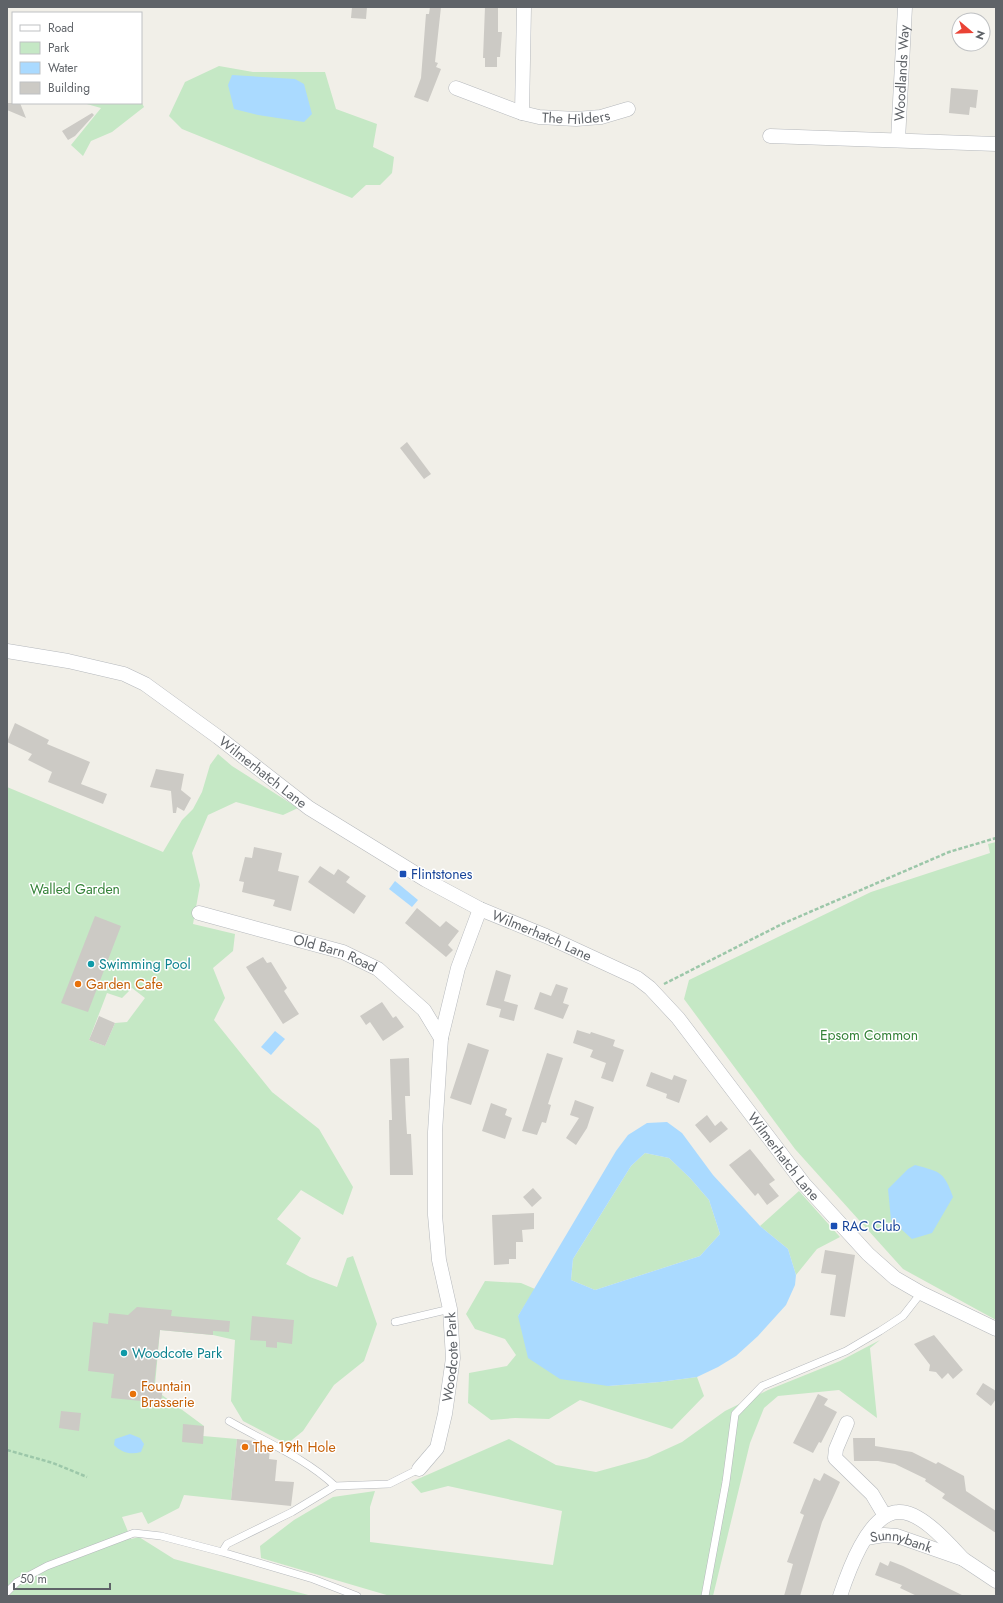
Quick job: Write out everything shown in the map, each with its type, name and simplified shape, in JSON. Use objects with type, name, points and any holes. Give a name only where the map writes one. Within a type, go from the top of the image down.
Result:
[{"type":"street","name":"The Hilders","points":[[522,113],[524,7]]},
{"type":"street","name":"Woodlands Way","points":[[898,140],[905,7]]},
{"type":"street","name":"The Hilders","points":[[456,88],[522,113],[539,116],[576,119],[601,117],[628,109]]},
{"type":"street","name":"Woodlands Way","points":[[770,136],[996,144]]},
{"type":"street","name":"Wilmerhatch Lane","points":[[7,651],[68,661],[124,674],[145,684],[218,737],[310,808],[426,880],[480,910],[593,957],[636,978],[650,988],[678,1018],[804,1184],[868,1254],[895,1278],[921,1293],[996,1329]]},
{"type":"street","points":[[441,1038],[458,968],[480,910]]},
{"type":"street","name":"Old Barn Road","points":[[199,913],[344,952],[378,969],[424,1010],[441,1038]]},
{"type":"street","name":"Woodcote Park","points":[[419,1469],[437,1448],[445,1414],[453,1358],[450,1309],[439,1260],[435,1215],[435,1132],[441,1038]]},
{"type":"street","points":[[847,1423],[836,1449],[835,1458],[872,1494],[885,1516]]},
{"type":"street","name":"Sunnybank","points":[[866,1538],[885,1516],[899,1512],[914,1516],[937,1531],[963,1559],[996,1581]]},
{"type":"street","name":"Sunnybank","points":[[866,1538],[884,1535],[897,1536],[963,1559]]},
{"type":"street","points":[[840,1596],[859,1547],[866,1538]]},
{"type":"lane","points":[[705,1596],[726,1482],[735,1414],[762,1386],[846,1351],[880,1332],[904,1316],[921,1293]]},
{"type":"lane","points":[[396,1322],[450,1309]]},
{"type":"lane","points":[[230,1421],[280,1447],[319,1471],[335,1486]]},
{"type":"lane","points":[[222,1552],[227,1544],[292,1512],[335,1486],[388,1484],[419,1469]]},
{"type":"lane","points":[[7,1592],[17,1582],[47,1566],[134,1534],[161,1536],[222,1552],[313,1579],[357,1596]]},
{"type":"path","points":[[650,988],[664,984],[782,924],[949,852],[996,838]]},
{"type":"path","points":[[7,1450],[52,1463],[88,1476]]},
{"type":"green space","points":[[219,66],[253,72],[325,72],[336,109],[377,124],[373,147],[394,157],[392,173],[380,185],[366,185],[352,198],[182,129],[169,116],[185,82]]},
{"type":"green space","points":[[142,103],[144,107],[112,132],[91,141],[83,156],[71,145],[101,108],[87,104]]},
{"type":"green space","name":"Walled Garden","points":[[218,754],[232,766],[298,808],[283,815],[236,802],[208,815],[192,853],[200,885],[193,924],[235,934],[233,951],[213,968],[225,998],[214,1020],[272,1092],[319,1129],[353,1187],[343,1215],[301,1190],[277,1219],[301,1238],[286,1264],[310,1277],[337,1287],[347,1258],[353,1256],[377,1324],[364,1361],[334,1385],[303,1431],[287,1444],[243,1421],[231,1401],[235,1340],[213,1335],[160,1330],[155,1385],[163,1386],[162,1395],[204,1426],[203,1436],[237,1439],[231,1500],[184,1495],[179,1508],[148,1524],[142,1512],[122,1517],[131,1539],[139,1537],[174,1559],[312,1596],[7,1596],[7,787],[163,852],[182,820],[193,809],[202,792],[210,765]],"holes":[[[132,988],[145,998],[127,1022],[115,1023],[105,1046],[89,1040],[107,993],[122,998]]]},
{"type":"green space","name":"Epsom Common","points":[[996,842],[996,1320],[903,1269],[795,1149],[684,999],[689,980],[871,892],[990,853],[988,844]]},
{"type":"green space","points":[[645,1153],[669,1158],[690,1178],[709,1200],[720,1234],[700,1256],[595,1290],[571,1280],[573,1259],[631,1166]]},
{"type":"green space","points":[[799,1191],[840,1237],[817,1249],[796,1275],[788,1249],[760,1226]]},
{"type":"green space","points":[[485,1281],[521,1283],[535,1289],[518,1316],[608,1386],[660,1382],[697,1377],[704,1396],[672,1429],[580,1400],[549,1419],[515,1418],[491,1420],[468,1403],[469,1373],[507,1366],[516,1355],[505,1339],[475,1329],[466,1314]]},
{"type":"green space","points":[[880,1340],[870,1348],[877,1418],[839,1390],[778,1396],[764,1408],[750,1443],[713,1596],[390,1596],[261,1558],[260,1546],[294,1520],[333,1497],[375,1491],[370,1507],[370,1542],[553,1565],[562,1511],[448,1486],[421,1493],[411,1482],[509,1439],[556,1465],[596,1472],[647,1458],[682,1442],[725,1411],[768,1390],[840,1361]]},
{"type":"water","points":[[232,75],[295,79],[304,84],[312,114],[304,122],[258,115],[234,109],[228,85]]},
{"type":"water","points":[[395,881],[418,900],[412,907],[389,889]]},
{"type":"water","points":[[275,1031],[285,1039],[271,1055],[261,1047]]},
{"type":"water","points":[[667,1122],[682,1133],[713,1175],[760,1226],[788,1249],[796,1275],[795,1285],[786,1305],[758,1336],[736,1356],[697,1377],[660,1382],[608,1386],[560,1379],[528,1358],[518,1316],[616,1151],[628,1135],[647,1123]],"holes":[[[645,1153],[669,1158],[690,1178],[709,1200],[720,1234],[700,1256],[595,1290],[571,1280],[573,1259],[631,1166]]]},
{"type":"water","points":[[915,1165],[931,1169],[940,1174],[947,1182],[953,1197],[932,1233],[912,1239],[891,1220],[888,1189],[908,1169]]},
{"type":"water","points":[[130,1434],[140,1438],[144,1444],[141,1452],[127,1453],[114,1445],[115,1439]]},
{"type":"building","points":[[352,7],[367,7],[366,19],[351,18]]},
{"type":"building","points":[[430,7],[441,7],[435,62],[438,63],[436,67],[441,69],[428,102],[414,97],[421,78],[426,14],[429,14]]},
{"type":"building","points":[[485,7],[498,7],[498,32],[502,32],[500,57],[497,57],[497,67],[485,67],[485,58],[483,58]]},
{"type":"building","points":[[951,88],[978,90],[976,108],[970,107],[969,115],[949,113]]},
{"type":"building","points":[[7,103],[20,104],[26,118],[7,110]]},
{"type":"building","points":[[92,113],[94,115],[75,136],[68,140],[62,131]]},
{"type":"building","points":[[407,442],[431,474],[424,479],[400,448]]},
{"type":"building","points":[[15,723],[49,740],[47,744],[90,762],[81,784],[107,794],[103,804],[48,782],[52,772],[28,760],[32,754],[7,742]]},
{"type":"building","points":[[156,769],[184,774],[181,790],[191,798],[184,811],[177,807],[176,813],[173,813],[171,791],[150,787]]},
{"type":"building","points":[[254,847],[282,853],[278,871],[299,876],[291,911],[273,906],[275,900],[242,892],[244,882],[239,881],[245,857],[252,858]]},
{"type":"building","points":[[320,866],[334,875],[338,869],[350,877],[346,882],[366,896],[354,914],[308,882]]},
{"type":"building","points":[[417,908],[440,927],[446,921],[459,931],[448,945],[453,950],[446,957],[405,923]]},
{"type":"building","name":"Swimming Pool","points":[[95,916],[121,926],[88,1012],[61,1003]]},
{"type":"building","points":[[263,957],[267,963],[271,962],[287,988],[284,991],[299,1014],[283,1024],[246,967]]},
{"type":"building","points":[[496,970],[511,975],[504,1001],[518,1005],[514,1021],[499,1017],[501,1009],[486,1005]]},
{"type":"building","points":[[556,984],[568,988],[563,1003],[569,1005],[563,1019],[534,1009],[540,992],[551,996]]},
{"type":"building","points":[[382,1002],[393,1018],[396,1016],[404,1027],[383,1041],[370,1022],[366,1025],[360,1016]]},
{"type":"building","points":[[99,1016],[115,1023],[105,1046],[89,1040]]},
{"type":"building","points":[[577,1030],[590,1034],[591,1032],[615,1040],[613,1046],[624,1050],[613,1082],[601,1078],[606,1063],[590,1057],[593,1050],[573,1043]]},
{"type":"building","points":[[468,1043],[489,1050],[471,1105],[450,1098]]},
{"type":"building","points":[[547,1053],[563,1058],[548,1104],[551,1105],[546,1123],[542,1122],[537,1135],[522,1131]]},
{"type":"building","points":[[409,1058],[410,1096],[405,1096],[407,1134],[411,1134],[413,1175],[390,1175],[389,1120],[392,1120],[390,1059]]},
{"type":"building","points":[[651,1072],[672,1080],[674,1075],[687,1080],[679,1103],[666,1098],[667,1094],[646,1086]]},
{"type":"building","points":[[575,1100],[594,1107],[587,1128],[576,1145],[566,1138],[579,1118],[570,1115]]},
{"type":"building","points":[[491,1103],[507,1109],[505,1115],[512,1118],[505,1139],[482,1131]]},
{"type":"building","points":[[707,1115],[715,1126],[721,1121],[728,1129],[710,1143],[695,1125]]},
{"type":"building","points":[[750,1149],[775,1180],[769,1184],[779,1196],[767,1205],[758,1193],[755,1196],[729,1165]]},
{"type":"building","points":[[533,1188],[542,1198],[532,1207],[523,1197]]},
{"type":"building","points":[[534,1213],[534,1229],[522,1230],[523,1242],[516,1242],[516,1259],[509,1259],[509,1264],[494,1265],[492,1215]]},
{"type":"building","points":[[825,1250],[855,1255],[845,1317],[830,1315],[836,1275],[821,1273]]},
{"type":"building","name":"Woodcote Park","points":[[137,1307],[172,1310],[171,1316],[230,1321],[229,1332],[213,1331],[213,1335],[160,1330],[154,1385],[163,1386],[161,1403],[111,1398],[114,1374],[88,1371],[93,1322],[108,1324],[109,1313],[128,1315]]},
{"type":"building","points":[[252,1316],[294,1320],[292,1344],[277,1342],[277,1348],[266,1347],[266,1341],[250,1340]]},
{"type":"building","points":[[934,1335],[963,1370],[953,1379],[948,1373],[942,1379],[936,1372],[929,1371],[930,1365],[914,1344]]},
{"type":"building","points":[[983,1383],[996,1391],[996,1399],[991,1406],[976,1394]]},
{"type":"building","points":[[818,1394],[828,1399],[824,1405],[837,1412],[821,1443],[819,1442],[813,1453],[793,1443]]},
{"type":"building","points":[[61,1411],[81,1413],[79,1431],[59,1428]]},
{"type":"building","points":[[183,1424],[204,1426],[203,1444],[182,1442]]},
{"type":"building","points":[[853,1438],[875,1438],[875,1446],[912,1452],[936,1464],[938,1462],[964,1476],[966,1491],[996,1511],[996,1533],[942,1498],[945,1494],[925,1481],[926,1479],[895,1464],[878,1461],[854,1461]]},
{"type":"building","points":[[237,1439],[255,1441],[255,1448],[270,1449],[269,1459],[277,1460],[275,1481],[294,1482],[291,1506],[231,1500]]},
{"type":"building","points":[[824,1473],[840,1482],[822,1522],[800,1596],[784,1596],[793,1564],[787,1562],[804,1515],[800,1513],[814,1478],[820,1481]]},
{"type":"building","points":[[890,1561],[964,1596],[917,1596],[900,1588],[902,1585],[875,1575],[880,1562],[888,1566]]},
{"type":"place","name":"Flintstones","points":[[403,874]]},
{"type":"place","name":"Swimming Pool","points":[[91,964]]},
{"type":"place","name":"Garden Cafe","points":[[78,984]]},
{"type":"place","name":"RAC Club","points":[[834,1226]]},
{"type":"place","name":"Woodcote Park","points":[[124,1353]]},
{"type":"place","name":"Fountain Brasserie","points":[[133,1394]]},
{"type":"place","name":"The 19th Hole","points":[[245,1447]]}]
